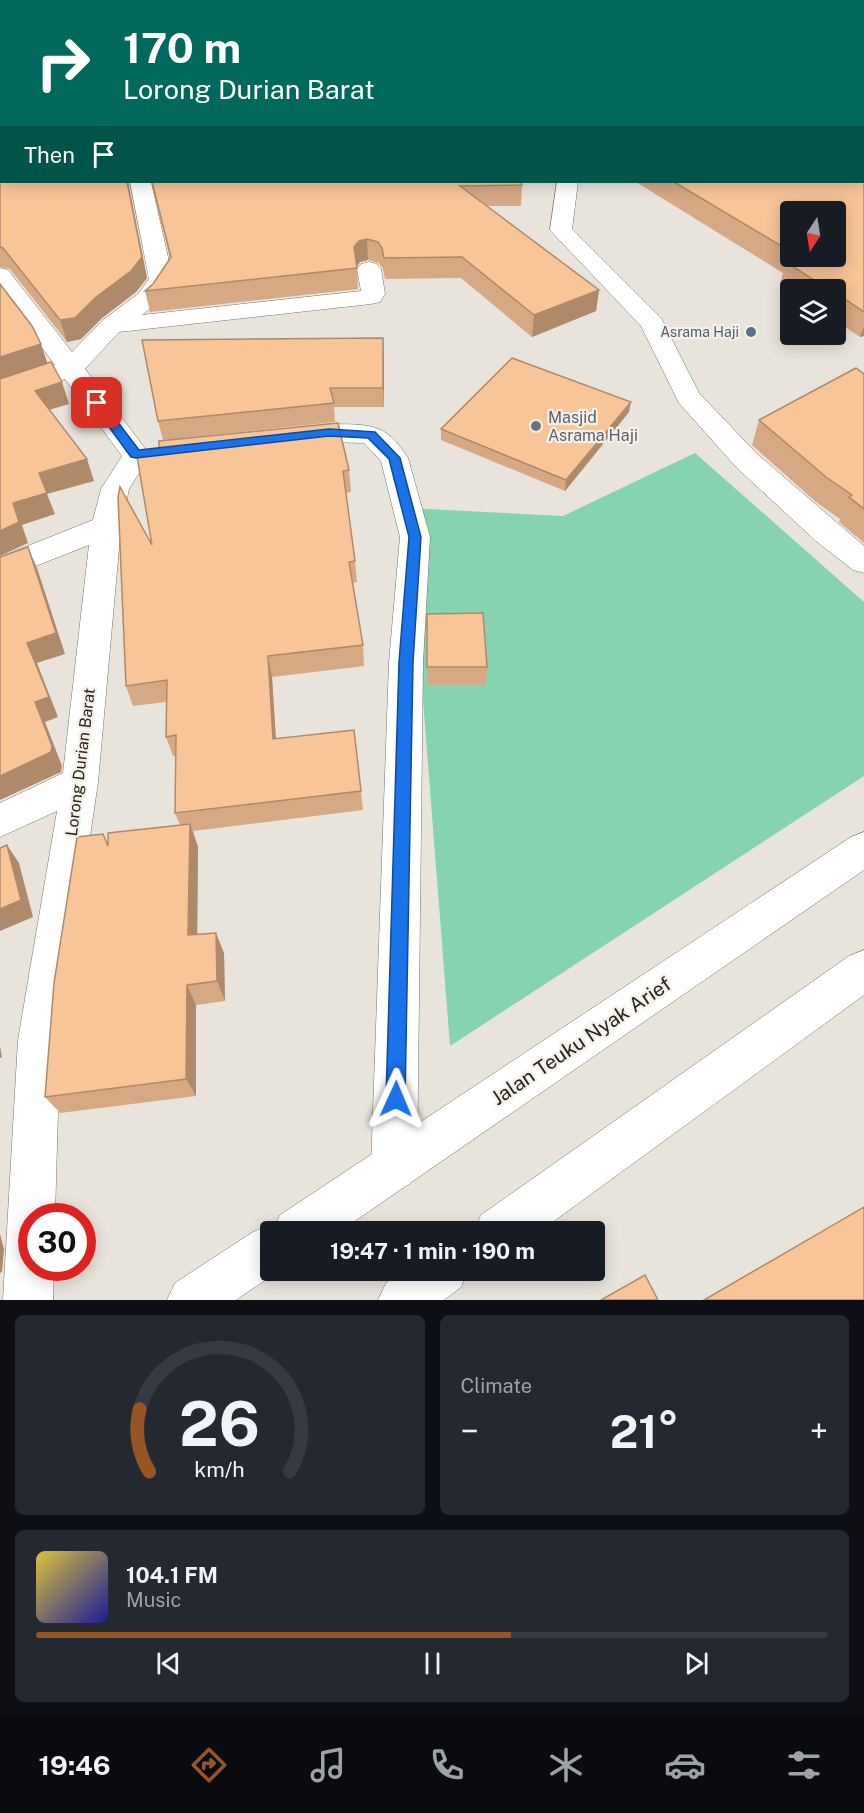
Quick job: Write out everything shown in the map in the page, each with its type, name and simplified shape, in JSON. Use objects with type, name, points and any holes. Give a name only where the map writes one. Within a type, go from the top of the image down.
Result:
[{"type":"main road","points":[[0,393],[70,368],[112,325],[147,299],[161,279],[140,183]]},
{"type":"main road","points":[[567,183],[561,231],[652,323],[687,397],[747,461],[827,533],[864,562]]},
{"type":"main road","points":[[112,325],[371,297],[373,294],[369,269]]},
{"type":"main road","name":"Lorong Durian Barat","points":[[0,275],[70,368],[153,453],[115,489],[106,526],[80,782],[39,1040],[28,1300]]},
{"type":"main road","points":[[261,441],[329,433],[371,434],[394,458],[415,537],[406,662],[394,1168]]},
{"type":"main road","points":[[0,569],[106,526]]},
{"type":"main road","points":[[0,821],[80,782]]},
{"type":"main road","name":"Jalan Teuku Nyak Arief","points":[[314,1221],[864,849]]},
{"type":"main road","points":[[513,1221],[864,970]]},
{"type":"main road","points":[[192,1300],[260,1256]]},
{"type":"green space","points":[[695,453],[864,602],[864,776],[450,1046],[408,508],[563,516]]},
{"type":"building","points":[[0,183],[127,183],[142,257],[131,271],[96,297],[75,318],[60,320],[0,247]]},
{"type":"building","points":[[152,183],[521,183],[522,185],[460,186],[599,290],[534,315],[462,257],[384,258],[378,242],[367,239],[359,241],[354,247],[357,268],[145,291],[153,284],[171,257]]},
{"type":"building","points":[[676,183],[864,183],[864,312],[846,300],[846,279],[812,279],[794,267],[846,267],[846,201],[780,201],[780,245]]},
{"type":"building","points":[[0,284],[32,326],[41,344],[0,357]]},
{"type":"building","points":[[383,338],[383,388],[330,388],[334,403],[158,421],[142,340]]},
{"type":"building","name":"Masjid Asrama Haji","points":[[512,358],[631,402],[566,480],[441,429]]},
{"type":"building","points":[[51,362],[62,382],[35,391],[87,459],[39,473],[47,493],[13,503],[19,522],[0,531],[0,379]]},
{"type":"building","points":[[856,368],[864,374],[864,509],[849,497],[852,495],[826,477],[759,420]]},
{"type":"building","points":[[338,423],[349,470],[343,471],[355,561],[349,562],[363,645],[268,656],[273,739],[354,730],[361,791],[175,813],[176,735],[166,737],[167,680],[126,686],[118,497],[120,487],[152,545],[137,457],[159,454],[159,441]]},
{"type":"building","points":[[28,547],[56,633],[27,643],[49,697],[35,702],[52,746],[51,752],[0,776],[0,557]]},
{"type":"building","points":[[483,613],[487,667],[427,667],[427,614]]},
{"type":"building","points":[[190,824],[188,935],[216,933],[217,981],[187,985],[186,1079],[45,1097],[54,983],[77,837],[103,834],[108,846],[108,833]]},
{"type":"building","points":[[7,845],[21,900],[0,909],[0,848]]},
{"type":"building","points":[[864,1207],[864,1300],[704,1300]]},
{"type":"building","points":[[645,1275],[658,1300],[601,1300]]},
{"type":"place","name":"Asrama Haji","points":[[751,332]]},
{"type":"place","name":"Masjid Asrama Haji","points":[[536,426]]},
{"type":"route","points":[[97,403],[136,455],[329,433],[371,434],[394,458],[415,537],[406,662],[396,1099]]}]
